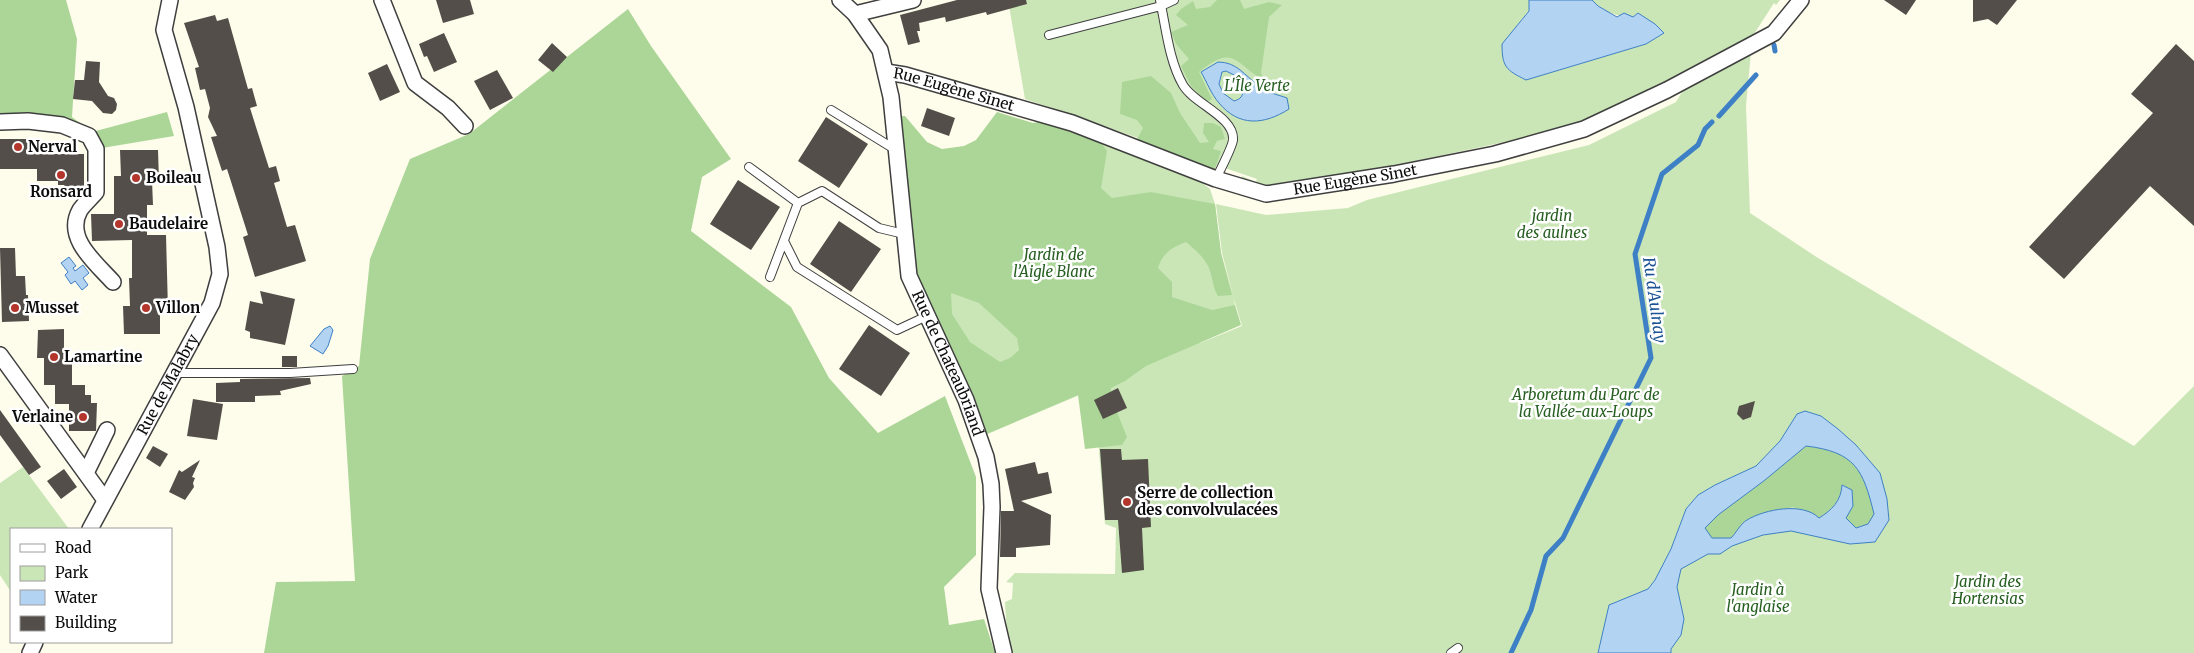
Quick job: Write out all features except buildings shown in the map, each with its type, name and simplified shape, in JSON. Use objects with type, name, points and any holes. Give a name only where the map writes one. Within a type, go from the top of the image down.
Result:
[{"type":"street","name":"Rue de Malabry","points":[[91,528],[212,303],[220,274],[217,248],[192,134],[164,30],[170,0]]},
{"type":"street","name":"Rue de Chateaubriand","points":[[840,0],[856,14],[880,50],[886,72],[909,276],[973,416],[986,457],[991,484],[992,507],[989,590],[1004,653]]},
{"type":"street","points":[[856,14],[913,0]]},
{"type":"street","name":"Rue Eugène Sinet","points":[[886,72],[905,75],[1072,123],[1216,179],[1266,194],[1385,176],[1495,154],[1584,129],[1667,90],[1750,44],[1774,33],[1801,0]]},
{"type":"street","points":[[383,2],[415,83],[448,108],[465,126]]},
{"type":"street","points":[[0,122],[62,125],[89,136],[96,149],[96,192],[80,210],[75,227],[79,243],[113,282]]},
{"type":"street","points":[[0,355],[105,500]]},
{"type":"street","points":[[86,473],[107,430]]},
{"type":"lane","points":[[1049,35],[1174,0]]},
{"type":"lane","points":[[1160,3],[1177,72],[1184,87],[1201,104],[1229,125],[1233,140],[1216,179]]},
{"type":"lane","points":[[832,110],[896,150]]},
{"type":"lane","points":[[749,167],[798,203]]},
{"type":"lane","points":[[770,277],[798,203],[822,191],[879,228],[904,234]]},
{"type":"lane","points":[[784,241],[797,267],[897,330],[927,316]]},
{"type":"lane","points":[[173,373],[290,373],[353,369]]},
{"type":"green space","points":[[0,0],[66,0],[77,39],[72,117],[92,132],[167,112],[174,136],[96,149],[89,136],[0,122]]},
{"type":"green space","name":"L'Île Verte","points":[[1008,0],[1529,0],[1529,10],[1502,45],[1543,75],[1646,44],[1664,33],[1638,13],[1633,17],[1616,15],[1601,8],[1592,0],[1780,0],[1776,5],[1774,3],[1752,37],[1580,126],[1354,174],[1265,190],[1242,182],[1242,176],[1256,182],[1257,179],[1025,99]]},
{"type":"green space","points":[[1217,0],[1240,0],[1244,9],[1269,2],[1282,5],[1269,17],[1261,73],[1265,81],[1234,59],[1220,59],[1199,72],[1212,99],[1207,102],[1191,86],[1181,66],[1189,59],[1176,44],[1171,32],[1188,25],[1176,15],[1181,9],[1193,1],[1196,9],[1210,7]]},
{"type":"green space","points":[[628,9],[651,46],[731,159],[702,177],[691,231],[791,307],[829,378],[878,433],[945,396],[976,477],[976,555],[944,587],[949,625],[984,619],[995,653],[264,653],[276,582],[355,581],[342,376],[359,366],[370,259],[410,159],[469,134]]},
{"type":"green space","name":"Arboretum du Parc de la Vallée-aux-Loups","points":[[1751,52],[1746,106],[1750,213],[1818,258],[2134,446],[2194,386],[2194,653],[1011,653],[1007,637],[1005,602],[1012,599],[1013,583],[1006,582],[1015,573],[1115,574],[1116,528],[1105,524],[1094,389],[987,434],[918,281],[914,261],[1100,141],[1201,182],[1210,189],[1215,204],[1221,253],[1233,295],[1222,253],[1216,204],[1266,215],[1348,208],[1367,200],[1589,145],[1676,102],[1682,92]],"holes":[[[1234,299],[1242,326],[1200,343],[1235,306]]]},
{"type":"green space","points":[[1151,76],[1171,93],[1180,113],[1200,143],[1209,142],[1203,133],[1204,123],[1213,123],[1221,127],[1225,139],[1217,141],[1213,149],[1221,151],[1213,175],[1135,143],[1143,128],[1137,120],[1120,114],[1122,82]]},
{"type":"green space","name":"Jardin de l’Aigle Blanc","points":[[997,112],[1033,123],[1043,121],[1100,141],[1107,151],[1101,188],[1112,198],[1151,192],[1215,204],[1221,253],[1232,295],[1218,296],[1206,262],[1186,242],[1168,252],[1158,268],[1172,282],[1172,297],[1212,310],[1235,305],[1241,325],[1146,366],[1125,381],[1111,388],[1111,397],[1127,437],[1122,445],[1085,449],[1078,395],[987,434],[918,281],[912,240],[901,116],[905,116],[927,142],[942,149],[964,146],[976,140]],"holes":[[[951,293],[979,303],[1017,338],[1019,350],[1010,358],[1000,362],[970,342],[952,314]]]},
{"type":"green space","points":[[1806,446],[1836,453],[1854,465],[1866,485],[1874,514],[1868,524],[1856,528],[1846,517],[1842,485],[1839,496],[1834,504],[1818,518],[1793,507],[1746,520],[1731,538],[1712,538],[1705,528],[1718,515]]},
{"type":"green space","points":[[23,467],[68,528],[10,528],[10,590],[0,575],[0,483]]},
{"type":"water","points":[[1529,0],[1592,0],[1598,6],[1617,17],[1624,13],[1633,17],[1638,13],[1655,24],[1664,33],[1646,44],[1526,80],[1506,67],[1502,44],[1529,11]]},
{"type":"water","points":[[1218,62],[1230,64],[1265,90],[1287,98],[1289,109],[1270,118],[1252,121],[1243,120],[1227,111],[1216,99],[1201,72]],"holes":[[[1226,71],[1234,75],[1236,87],[1243,89],[1241,97],[1234,101],[1223,93],[1219,84],[1222,72]]]},
{"type":"water","points":[[69,257],[76,266],[73,268],[75,271],[83,265],[89,273],[83,278],[88,285],[82,290],[75,281],[71,284],[65,275],[68,272],[61,263]]},
{"type":"water","points":[[330,326],[333,330],[328,346],[323,354],[310,346],[324,329]]},
{"type":"water","points":[[1805,411],[1821,416],[1856,445],[1880,473],[1887,499],[1889,520],[1875,542],[1850,544],[1791,531],[1763,535],[1732,546],[1720,554],[1708,554],[1681,569],[1677,587],[1684,619],[1681,635],[1671,649],[1671,653],[1598,653],[1609,605],[1648,589],[1655,580],[1671,549],[1686,509],[1698,495],[1756,466],[1780,441],[1797,414]],"holes":[[[1806,446],[1823,449],[1846,458],[1861,474],[1874,514],[1868,524],[1856,528],[1846,518],[1853,506],[1852,490],[1842,485],[1840,496],[1835,504],[1819,518],[1804,510],[1773,510],[1745,521],[1731,538],[1712,538],[1705,528],[1718,515]]]},
{"type":"waterway","name":"Ru d'Aulnay","points":[[1774,45],[1775,51]]},
{"type":"waterway","name":"Ru d'Aulnay","points":[[1719,116],[1756,75]]},
{"type":"waterway","name":"Ru d'Aulnay","points":[[1511,653],[1531,610],[1546,556],[1563,538],[1651,358],[1635,254],[1662,174],[1698,145],[1705,129],[1712,122]]},
{"type":"place","name":"Nerval","points":[[18,147]]},
{"type":"place","name":"Ronsard","points":[[61,175]]},
{"type":"place","name":"Boileau","points":[[136,178]]},
{"type":"place","name":"Baudelaire","points":[[119,224]]},
{"type":"place","name":"Musset","points":[[15,308]]},
{"type":"place","name":"Villon","points":[[146,308]]},
{"type":"place","name":"Lamartine","points":[[54,357]]},
{"type":"place","name":"Verlaine","points":[[83,417]]},
{"type":"place","name":"Serre de collection des convolvulacées","points":[[1127,502]]},
{"type":"park label","name":"jardin des aulnes","points":[[1552,224]]},
{"type":"park label","name":"Jardin des Hortensias","points":[[1988,590]]},
{"type":"park label","name":"Jardin à l'anglaise","points":[[1758,598]]}]
